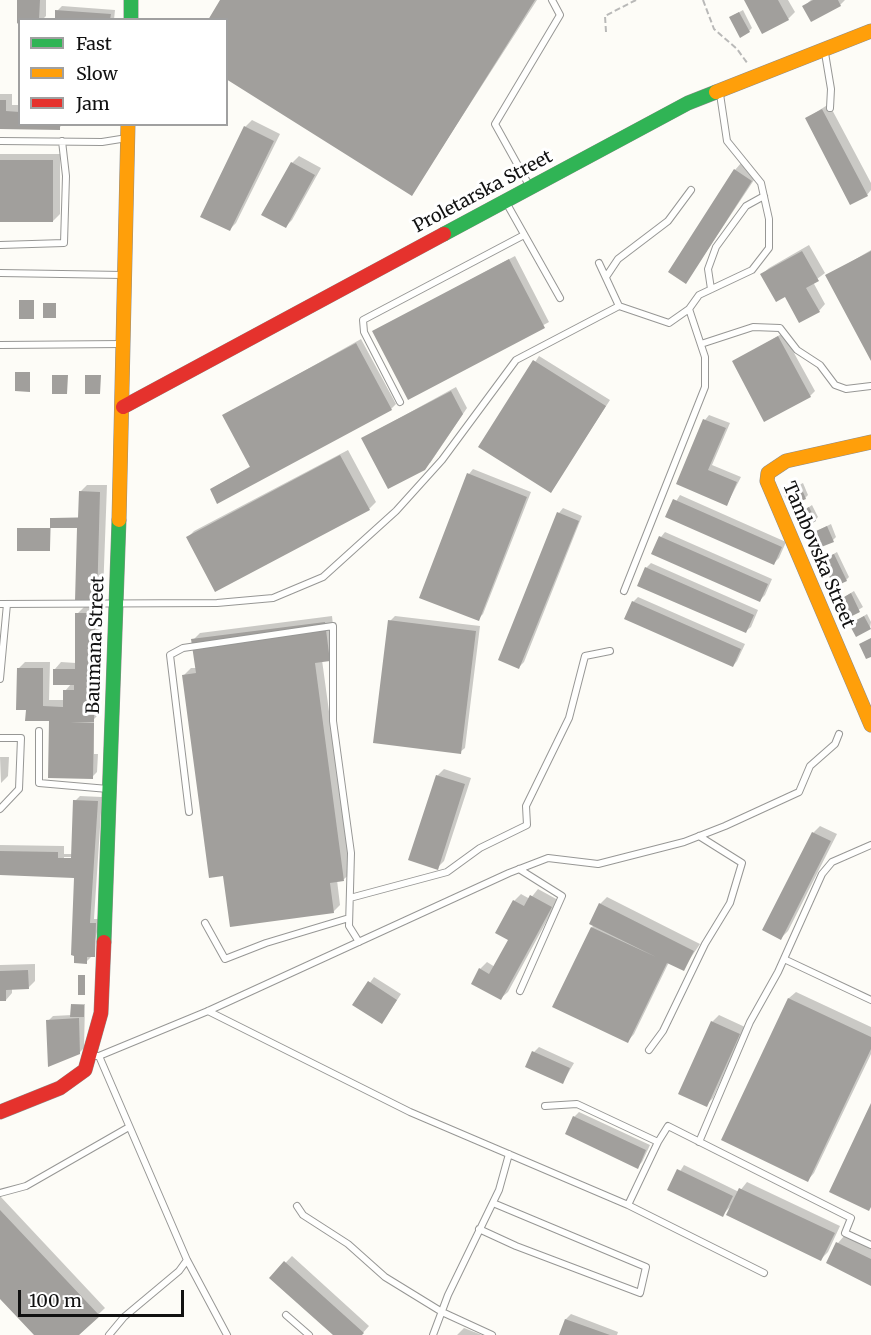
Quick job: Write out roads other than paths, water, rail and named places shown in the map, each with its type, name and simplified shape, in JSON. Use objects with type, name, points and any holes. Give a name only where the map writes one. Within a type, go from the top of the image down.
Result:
[{"type":"street","points":[[131,0],[131,18]]},
{"type":"street","name":"Proletarska Street","points":[[123,407],[688,103],[871,31]]},
{"type":"street","name":"Baumana Street","points":[[0,1112],[60,1088],[85,1070],[94,1056],[100,1013],[123,407],[128,131]]},
{"type":"street","name":"Tambovska Street","points":[[871,442],[850,445],[775,466],[768,472],[770,489],[871,725]]},
{"type":"lane","points":[[530,188],[495,124],[560,15],[552,0]]},
{"type":"lane","points":[[824,49],[831,89],[830,108]]},
{"type":"lane","points":[[0,679],[4,604],[217,603],[273,598],[322,578],[396,511],[442,460],[516,360],[619,306],[669,323],[689,309],[699,295],[752,270],[769,248],[769,219],[761,183],[727,141],[719,90]]},
{"type":"lane","points":[[0,141],[102,142],[128,131]]},
{"type":"lane","points":[[0,245],[64,243],[66,176],[62,141]]},
{"type":"lane","points":[[606,277],[618,259],[668,221],[691,190]]},
{"type":"lane","points":[[711,290],[708,269],[716,247],[746,206],[764,196]]},
{"type":"lane","points":[[506,201],[560,298]]},
{"type":"lane","points":[[400,402],[364,332],[363,320],[524,235]]},
{"type":"lane","points":[[599,263],[619,306]]},
{"type":"lane","points":[[0,273],[124,275]]},
{"type":"lane","points":[[624,591],[705,387],[705,357],[689,309]]},
{"type":"lane","points":[[700,344],[753,327],[780,328],[796,350],[820,365],[835,385],[846,389],[871,386]]},
{"type":"lane","points":[[0,345],[123,344]]},
{"type":"lane","points":[[189,812],[170,655],[183,648],[333,626],[333,721],[351,853],[349,926],[359,942]]},
{"type":"lane","points":[[350,898],[447,872],[480,849],[527,825],[526,806],[569,718],[585,656],[610,651]]},
{"type":"lane","points":[[39,731],[39,783],[109,789]]},
{"type":"lane","points":[[227,1335],[187,1260],[129,1127],[94,1056],[208,1011],[519,869],[548,858],[598,864],[699,836],[799,792],[810,766],[835,744],[839,734]]},
{"type":"lane","points":[[0,738],[21,738],[19,789],[0,809]]},
{"type":"lane","points":[[649,1050],[663,1031],[705,944],[730,903],[742,863],[699,836]]},
{"type":"lane","points":[[699,1142],[750,1022],[822,874],[832,862],[871,845]]},
{"type":"lane","points":[[519,869],[562,896],[520,991]]},
{"type":"lane","points":[[205,923],[225,959],[266,943],[349,918]]},
{"type":"lane","points":[[783,958],[871,1000]]},
{"type":"lane","points":[[208,1011],[410,1112],[628,1205],[764,1273]]},
{"type":"lane","points":[[545,1106],[577,1104],[658,1142]]},
{"type":"lane","points":[[628,1205],[668,1126],[850,1218],[845,1233],[871,1245]]},
{"type":"lane","points":[[0,1193],[26,1186],[129,1127]]},
{"type":"lane","points":[[433,1335],[479,1229],[493,1203],[509,1154]]},
{"type":"lane","points":[[479,1229],[516,1246],[640,1293],[646,1267],[493,1203]]},
{"type":"lane","points":[[297,1206],[303,1215],[348,1244],[385,1277],[442,1312],[492,1335]]},
{"type":"lane","points":[[109,1335],[124,1317],[179,1271],[187,1260]]},
{"type":"lane","points":[[286,1315],[309,1335]]}]
